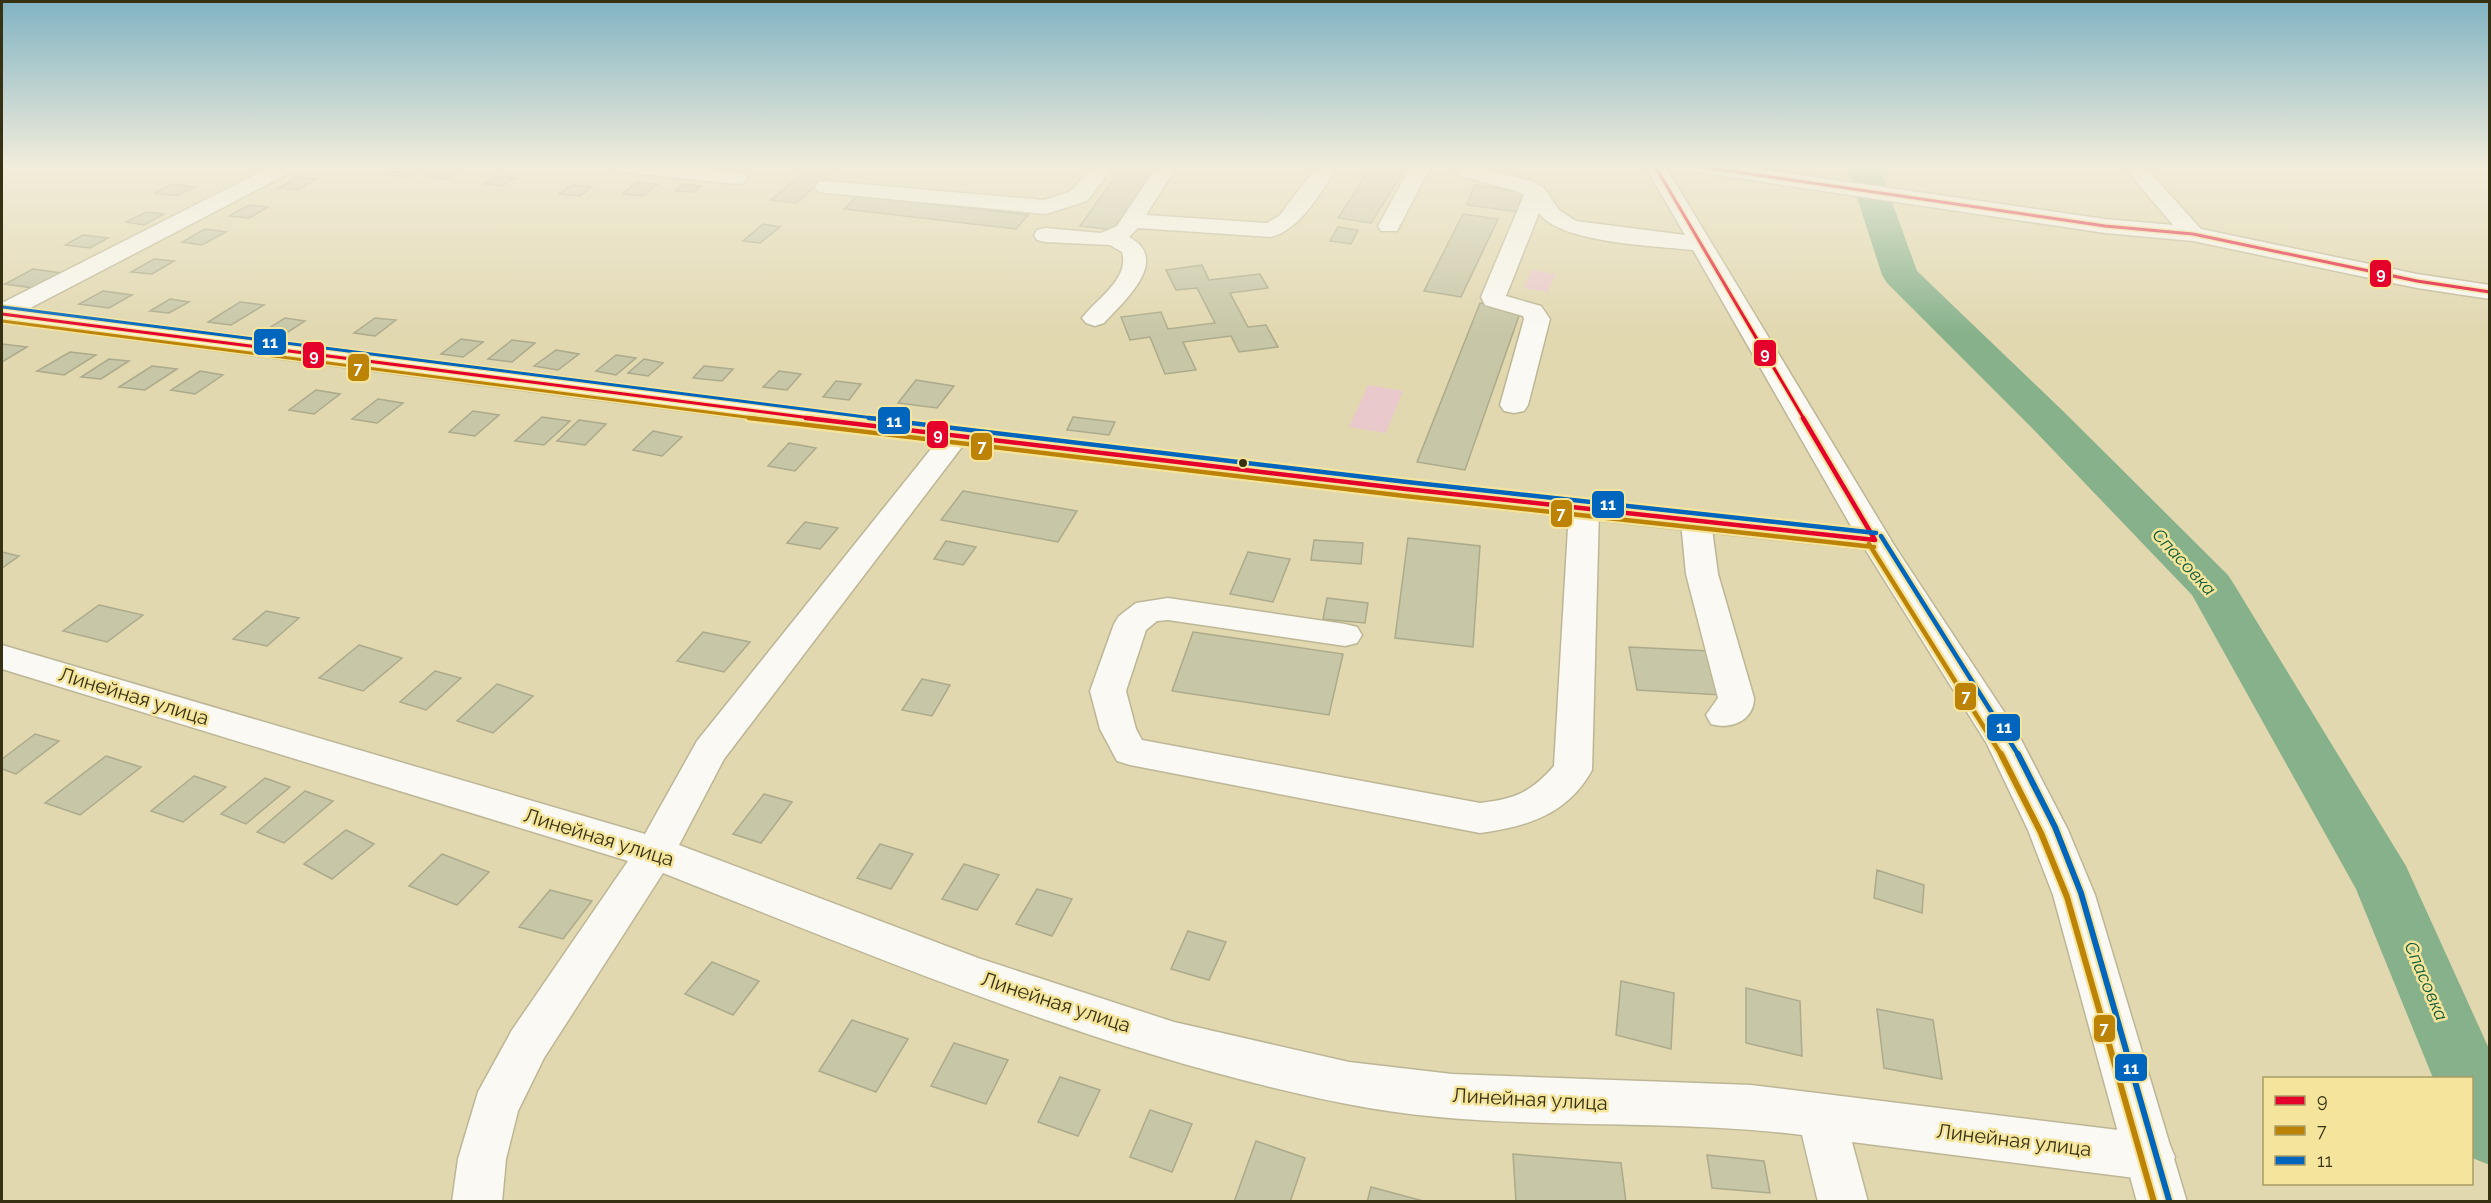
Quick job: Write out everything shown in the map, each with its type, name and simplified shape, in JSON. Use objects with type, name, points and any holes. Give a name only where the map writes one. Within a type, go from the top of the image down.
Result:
[{"type":"main road","points":[[2,314],[180,222]]},
{"type":"main road","points":[[1045,235],[1095,240],[1113,238],[1125,231],[1131,222]]},
{"type":"main road","points":[[1150,222],[1271,230],[1280,227],[1285,222]]},
{"type":"main road","points":[[1389,226],[1391,222]]},
{"type":"main road","points":[[1514,405],[1537,320],[1532,311],[1494,300],[1493,297],[1524,222]]},
{"type":"main road","points":[[1562,222],[1570,227],[1703,244]]},
{"type":"main road","points":[[1690,222],[1875,540],[2003,740],[2029,788],[2074,895],[2151,1157],[2162,1202]]},
{"type":"main road","points":[[2079,222],[2193,234],[2417,281],[2490,292]]},
{"type":"main road","points":[[2183,222],[2193,234]]},
{"type":"main road","points":[[1095,318],[1129,279],[1136,262],[1132,248],[1113,238]]},
{"type":"main road","points":[[2,314],[957,435],[1584,511],[1875,540]]},
{"type":"main road","points":[[477,1202],[482,1159],[495,1107],[528,1044],[655,853],[710,751],[957,435]]},
{"type":"main road","points":[[1345,635],[1168,609],[1148,611],[1131,624],[1108,691],[1118,729],[1130,751],[1480,818],[1520,814],[1554,793],[1573,770],[1584,511]]},
{"type":"main road","points":[[1696,522],[1702,574],[1736,698],[1736,706],[1724,715]]},
{"type":"main road","name":"Линейная улица","points":[[2,657],[655,853],[972,975],[1174,1042],[1349,1083],[1452,1096],[1751,1107],[2151,1157]]},
{"type":"main road","points":[[1821,1116],[1843,1202]]},
{"type":"shaded area","points":[[1531,270],[1555,274],[1548,292],[1524,288]]},
{"type":"shaded area","points":[[1368,385],[1403,391],[1386,433],[1349,427]]},
{"type":"building","points":[[127,222],[149,222],[144,225]]},
{"type":"building","points":[[957,222],[1022,222],[1016,229]]},
{"type":"building","points":[[1083,222],[1118,222],[1113,230],[1080,226]]},
{"type":"building","points":[[1459,222],[1497,222],[1461,297],[1424,291]]},
{"type":"building","points":[[763,224],[780,227],[760,243],[743,241]]},
{"type":"building","points":[[1338,227],[1358,230],[1351,244],[1330,241]]},
{"type":"building","points":[[205,229],[226,232],[202,245],[182,242]]},
{"type":"building","points":[[83,235],[108,238],[90,248],[65,245]]},
{"type":"building","points":[[154,259],[174,261],[152,274],[131,272]]},
{"type":"building","points":[[1202,265],[1209,280],[1260,274],[1268,288],[1230,293],[1248,327],[1266,325],[1278,347],[1239,352],[1231,336],[1183,342],[1196,370],[1165,374],[1150,337],[1130,340],[1121,317],[1161,312],[1168,329],[1215,323],[1197,288],[1176,290],[1166,270]]},
{"type":"building","points":[[33,269],[62,273],[33,288],[5,284]]},
{"type":"building","points":[[103,291],[132,295],[109,308],[79,304]]},
{"type":"building","points":[[170,299],[189,302],[169,313],[150,311]]},
{"type":"building","points":[[240,302],[264,305],[231,325],[208,322]]},
{"type":"building","points":[[1480,303],[1521,310],[1465,470],[1417,462]]},
{"type":"building","points":[[285,318],[305,321],[282,336],[261,333]]},
{"type":"building","points":[[375,318],[396,320],[375,336],[354,333]]},
{"type":"building","points":[[461,339],[483,342],[463,357],[441,354]]},
{"type":"building","points":[[512,340],[535,343],[512,362],[488,359]]},
{"type":"building","points":[[2,344],[27,347],[2,362]]},
{"type":"building","points":[[556,350],[579,354],[558,370],[534,366]]},
{"type":"building","points":[[70,352],[96,355],[64,375],[37,371]]},
{"type":"building","points":[[616,355],[636,358],[616,375],[596,371]]},
{"type":"building","points":[[109,359],[129,361],[101,379],[81,377]]},
{"type":"building","points":[[644,359],[663,363],[648,376],[628,373]]},
{"type":"building","points":[[152,366],[177,369],[145,390],[119,387]]},
{"type":"building","points":[[704,366],[733,369],[722,381],[693,378]]},
{"type":"building","points":[[200,371],[223,375],[195,394],[171,390]]},
{"type":"building","points":[[779,371],[801,374],[787,390],[763,387]]},
{"type":"building","points":[[916,380],[954,386],[937,408],[898,403]]},
{"type":"building","points":[[836,381],[861,384],[849,400],[823,397]]},
{"type":"building","points":[[316,390],[340,394],[314,414],[289,410]]},
{"type":"building","points":[[378,399],[403,403],[377,423],[352,419]]},
{"type":"building","points":[[473,411],[499,415],[475,436],[449,432]]},
{"type":"building","points":[[542,417],[570,421],[544,445],[515,441]]},
{"type":"building","points":[[1073,417],[1115,422],[1109,435],[1067,430]]},
{"type":"building","points":[[579,420],[606,424],[585,445],[557,441]]},
{"type":"building","points":[[653,431],[682,437],[662,456],[633,450]]},
{"type":"building","points":[[789,443],[816,448],[795,471],[768,466]]},
{"type":"building","points":[[963,491],[1077,511],[1058,542],[941,520]]},
{"type":"building","points":[[805,522],[838,528],[820,549],[787,543]]},
{"type":"building","points":[[1408,538],[1480,546],[1473,647],[1395,638]]},
{"type":"building","points":[[1314,540],[1363,543],[1361,564],[1311,560]]},
{"type":"building","points":[[946,541],[976,547],[963,565],[934,559]]},
{"type":"building","points":[[2,552],[19,556],[2,568]]},
{"type":"building","points":[[1248,552],[1290,559],[1273,602],[1230,594]]},
{"type":"building","points":[[1327,598],[1368,603],[1365,623],[1323,619]]},
{"type":"building","points":[[99,605],[143,615],[107,642],[63,631]]},
{"type":"building","points":[[266,611],[299,618],[267,646],[233,639]]},
{"type":"building","points":[[703,632],[750,642],[724,672],[677,661]]},
{"type":"building","points":[[1193,632],[1343,654],[1329,715],[1172,691]]},
{"type":"building","points":[[359,645],[402,658],[363,691],[319,678]]},
{"type":"building","points":[[1629,647],[1710,651],[1721,695],[1637,690]]},
{"type":"building","points":[[435,671],[461,678],[426,710],[400,702]]},
{"type":"building","points":[[922,679],[950,685],[932,716],[902,710]]},
{"type":"building","points":[[497,684],[533,696],[493,733],[457,721]]},
{"type":"building","points":[[35,734],[59,741],[16,774],[2,769],[2,759]]},
{"type":"building","points":[[106,756],[141,767],[80,815],[45,803]]},
{"type":"building","points":[[194,776],[226,787],[183,822],[151,811]]},
{"type":"building","points":[[265,778],[290,787],[246,824],[221,814]]},
{"type":"building","points":[[305,791],[333,801],[284,843],[257,832]]},
{"type":"building","points":[[764,794],[792,802],[761,843],[733,834]]},
{"type":"building","points":[[346,830],[374,844],[332,879],[304,864]]},
{"type":"building","points":[[880,844],[913,854],[891,889],[857,878]]},
{"type":"building","points":[[442,854],[489,872],[457,905],[409,886]]},
{"type":"building","points":[[964,864],[999,875],[977,910],[942,899]]},
{"type":"building","points":[[1877,870],[1924,885],[1922,913],[1874,898]]},
{"type":"building","points":[[1037,889],[1072,899],[1052,936],[1016,924]]},
{"type":"building","points":[[550,890],[592,901],[563,939],[519,927]]},
{"type":"building","points":[[1188,931],[1226,942],[1209,980],[1171,969]]},
{"type":"building","points":[[712,962],[759,981],[733,1015],[685,994]]},
{"type":"building","points":[[1621,981],[1674,993],[1671,1049],[1616,1035]]},
{"type":"building","points":[[1746,988],[1800,1001],[1802,1056],[1746,1043]]},
{"type":"building","points":[[1877,1009],[1933,1020],[1942,1079],[1884,1068]]},
{"type":"building","points":[[852,1020],[908,1039],[876,1092],[819,1071]]},
{"type":"building","points":[[954,1043],[1008,1060],[986,1104],[931,1086]]},
{"type":"building","points":[[1060,1077],[1100,1090],[1078,1136],[1038,1122]]},
{"type":"building","points":[[1150,1110],[1192,1124],[1172,1172],[1130,1157]]},
{"type":"building","points":[[1256,1141],[1305,1158],[1290,1202],[1234,1202]]},
{"type":"building","points":[[1513,1154],[1621,1163],[1626,1202],[1516,1202]]},
{"type":"building","points":[[1707,1155],[1764,1161],[1770,1193],[1712,1188]]},
{"type":"building","points":[[1371,1187],[1427,1202],[1367,1202]]},
{"type":"waterway","name":"Спасовка","points":[[1882,222],[1900,275],[2048,420],[2211,586],[2384,884],[2467,1077]]},
{"type":"waterway","name":"Спасовка","points":[[2473,1090],[2490,1131]]},
{"type":"transit line","name":"9","points":[[1688,222],[1875,540]]},
{"type":"transit line","name":"9","points":[[2079,222],[2193,234],[2417,281],[2490,292]]},
{"type":"transit line","name":"11","points":[[3,307],[470,368],[1173,455],[1876,533]]},
{"type":"transit line","name":"9","points":[[2,314],[938,434],[1406,489],[1875,540]]},
{"type":"transit line","name":"7","points":[[2,321],[937,441],[1405,496],[1874,547]]},
{"type":"transit line","name":"11","points":[[1881,536],[2009,736],[2055,827],[2081,893],[2169,1200]]},
{"type":"transit line","name":"7","points":[[1869,544],[1996,744],[2041,833],[2067,897],[2154,1202]]}]
